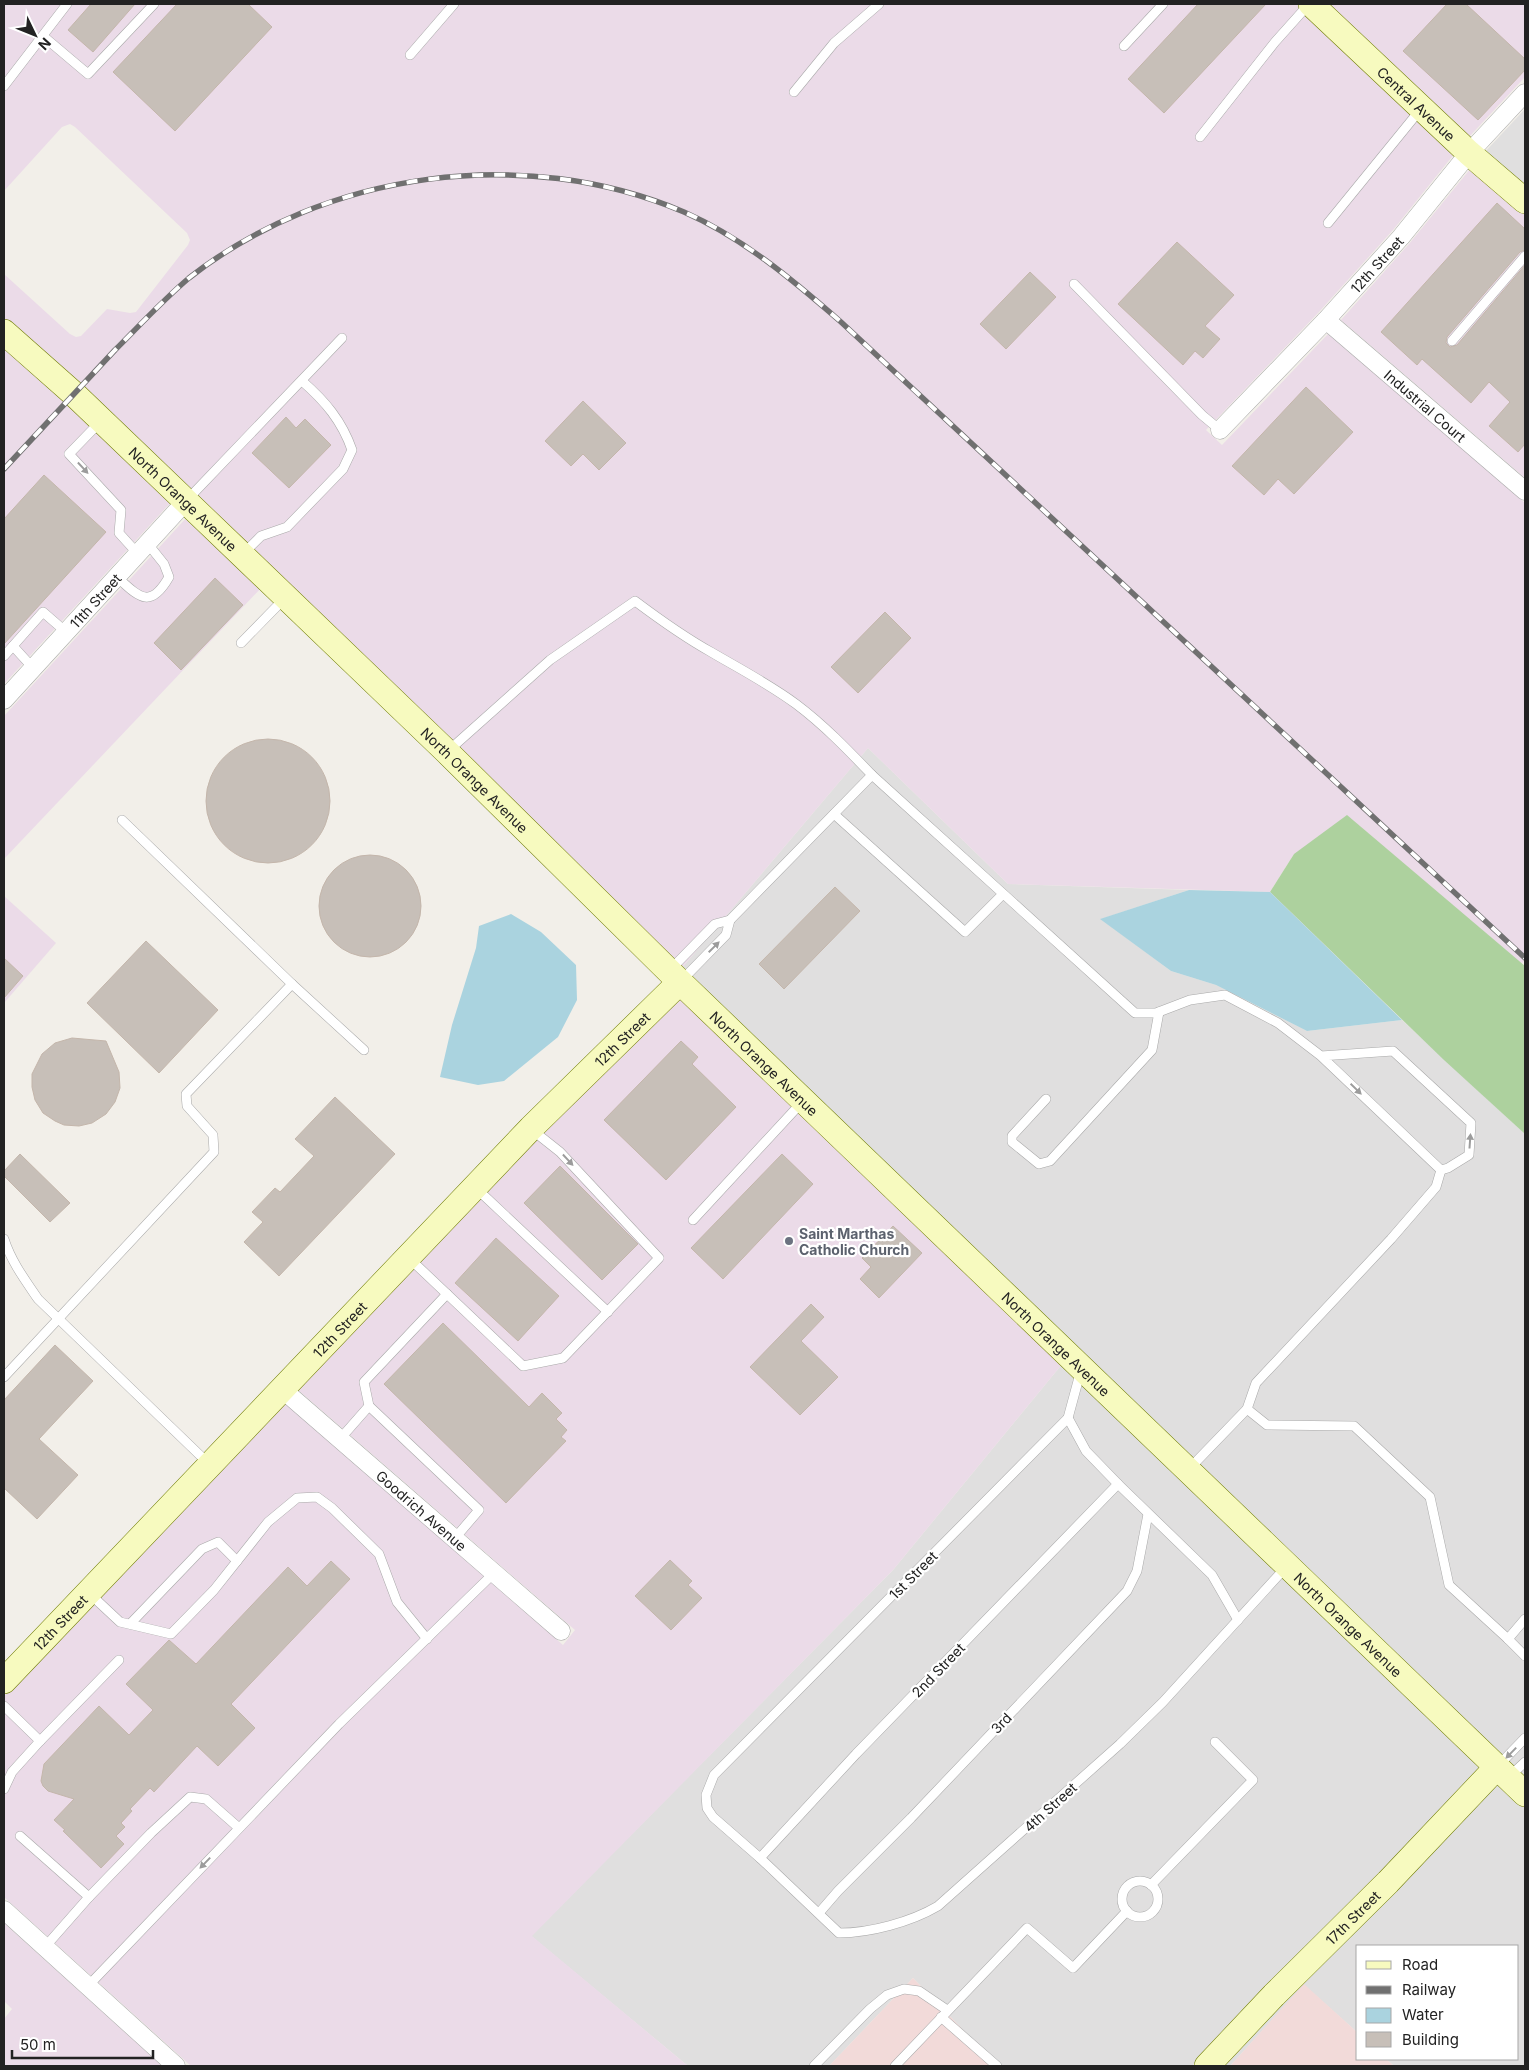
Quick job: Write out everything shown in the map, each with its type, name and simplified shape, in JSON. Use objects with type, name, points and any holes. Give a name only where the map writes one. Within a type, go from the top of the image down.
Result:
[{"type":"street","name":"Central Avenue","points":[[1313,5],[1469,153],[1525,202]]},
{"type":"street","name":"12th Street","points":[[1220,430],[1326,320],[1401,237],[1469,153],[1525,93]]},
{"type":"street","name":"Industrial Court","points":[[1326,320],[1525,491]]},
{"type":"street","name":"North Orange Avenue","points":[[4,332],[102,420],[447,752],[674,976],[1188,1470],[1514,1775]]},
{"type":"street","name":"11th Street","points":[[4,700],[186,501]]},
{"type":"street","name":"12th Street","points":[[9,1672],[282,1389],[674,976]]},
{"type":"street","name":"Goodrich Avenue","points":[[282,1389],[561,1631]]},
{"type":"street","name":"17th Street","points":[[1207,2066],[1274,1995],[1388,1882],[1514,1775]]},
{"type":"street","points":[[4,1910],[174,2066]]},
{"type":"lane","points":[[4,86],[67,4]]},
{"type":"lane","points":[[43,36],[88,74],[154,4]]},
{"type":"lane","points":[[410,54],[454,4]]},
{"type":"lane","points":[[794,92],[834,43],[879,4]]},
{"type":"lane","points":[[1124,46],[1163,4]]},
{"type":"lane","points":[[1200,137],[1275,42],[1313,5]]},
{"type":"lane","points":[[1328,223],[1421,108]]},
{"type":"lane","points":[[1452,341],[1525,256]]},
{"type":"lane","points":[[1074,284],[1202,415],[1220,430]]},
{"type":"lane","points":[[186,501],[342,338]]},
{"type":"lane","points":[[242,555],[261,536],[287,527],[343,469],[352,450],[346,430],[320,396],[302,381]]},
{"type":"lane","points":[[102,420],[69,454],[122,510],[120,533],[168,570],[169,577],[152,596],[144,598],[136,594],[117,577]]},
{"type":"lane","points":[[241,643],[286,597]]},
{"type":"lane","points":[[447,752],[550,660],[635,600],[653,615],[710,652],[758,678],[797,705],[1135,1013],[1159,1012],[1190,1000],[1225,995],[1278,1022],[1321,1056],[1441,1170]]},
{"type":"lane","points":[[4,656],[43,612],[66,632]]},
{"type":"lane","points":[[13,646],[33,668]]},
{"type":"lane","points":[[674,976],[726,935],[730,920],[872,775]]},
{"type":"lane","points":[[834,814],[965,932],[1003,894]]},
{"type":"lane","points":[[122,820],[292,984],[364,1050]]},
{"type":"lane","points":[[674,976],[715,924],[730,920]]},
{"type":"lane","points":[[4,1377],[214,1152],[213,1135],[187,1106],[186,1094],[292,984]]},
{"type":"lane","points":[[1046,1099],[1012,1136],[1012,1142],[1039,1164],[1050,1161],[1152,1050],[1159,1012]]},
{"type":"lane","points":[[1321,1056],[1394,1051],[1471,1123],[1469,1155],[1448,1168],[1441,1170]]},
{"type":"lane","points":[[693,1220],[803,1100]]},
{"type":"lane","points":[[408,1257],[523,1366],[563,1358],[608,1312],[659,1258],[560,1152],[531,1128]]},
{"type":"lane","points":[[1188,1470],[1247,1409],[1256,1383],[1391,1239],[1436,1187],[1441,1170]]},
{"type":"lane","points":[[475,1187],[608,1312]]},
{"type":"lane","points":[[4,1239],[8,1252],[38,1299],[210,1464]]},
{"type":"lane","points":[[448,1294],[364,1382],[368,1406],[479,1510],[455,1538]]},
{"type":"lane","points":[[1082,1368],[1068,1418],[1086,1451],[1148,1514],[1212,1574],[1238,1620]]},
{"type":"lane","points":[[340,1439],[368,1406]]},
{"type":"lane","points":[[1247,1409],[1266,1425],[1354,1426],[1430,1497],[1449,1585],[1525,1656]]},
{"type":"lane","name":"1st Street","points":[[706,1795],[714,1775],[1068,1418]]},
{"type":"lane","name":"2nd Street","points":[[760,1858],[856,1754],[1118,1484]]},
{"type":"lane","points":[[88,1592],[120,1622],[131,1623],[171,1634],[214,1590],[268,1522],[297,1498],[317,1497],[332,1508],[379,1554],[397,1602],[427,1639]]},
{"type":"lane","name":"3rd","points":[[819,1913],[1126,1591],[1138,1571],[1148,1514]]},
{"type":"lane","points":[[131,1623],[202,1549],[218,1542],[237,1561]]},
{"type":"lane","name":"4th Street","points":[[706,1795],[707,1808],[713,1817],[839,1932],[853,1933],[907,1920],[925,1913],[938,1906],[1120,1744],[1163,1702],[1288,1565]]},
{"type":"lane","points":[[88,1986],[339,1724],[494,1572]]},
{"type":"lane","points":[[1508,1639],[1525,1620]]},
{"type":"lane","points":[[4,1789],[12,1772],[119,1660]]},
{"type":"lane","points":[[4,1706],[40,1741]]},
{"type":"lane","points":[[1514,1775],[1525,1738]]},
{"type":"lane","points":[[1151,1885],[1253,1780],[1215,1742]]},
{"type":"lane","points":[[45,1947],[89,1897],[151,1833],[190,1797],[206,1799],[238,1828]]},
{"type":"lane","points":[[20,1836],[89,1897]]},
{"type":"lane","points":[[1137,1881],[1143,1881],[1151,1885],[1158,1898],[1154,1909],[1140,1917],[1127,1911],[1122,1898],[1127,1887],[1137,1881]]},
{"type":"lane","points":[[894,2066],[1027,1928],[1073,1968],[1127,1911]]},
{"type":"lane","points":[[814,2066],[870,2009],[887,1995],[904,1989],[919,1992],[944,2013],[997,2066]]},
{"type":"shaded area","points":[[4,4],[1297,4],[1455,153],[1393,230],[1318,313],[1206,430],[1222,445],[1328,334],[1525,503],[1525,960],[1522,963],[1294,854],[1270,892],[1008,884],[868,748],[681,969],[80,386],[4,319],[4,274],[70,334],[76,337],[81,336],[107,309],[130,313],[136,312],[190,240],[187,233],[70,124],[62,127],[4,191]]},
{"type":"shaded area","points":[[1325,4],[1525,4],[1525,77],[1468,138]]},
{"type":"shaded area","points":[[1525,109],[1525,189],[1484,153]]},
{"type":"shaded area","points":[[1471,168],[1525,215],[1525,478],[1341,320],[1409,244]]},
{"type":"shaded area","points":[[4,345],[172,501],[4,684]]},
{"type":"shaded area","points":[[188,516],[262,587],[4,859],[4,716]]},
{"type":"shaded area","points":[[868,748],[1008,884],[1189,890],[1101,919],[1171,971],[1216,985],[1307,1031],[1402,1020],[1525,1134],[1525,1781],[681,969]]},
{"type":"shaded area","points":[[4,896],[56,943],[4,1003]]},
{"type":"shaded area","points":[[681,996],[1063,1363],[893,1570],[532,1936],[688,2066],[191,2066],[4,1897],[4,1696],[284,1403],[563,1645],[575,1630],[297,1389],[539,1136]]},
{"type":"shaded area","points":[[1063,1363],[1483,1767],[1192,2066],[998,2066],[913,1978],[829,2066],[688,2066],[531,1936],[893,1570]]},
{"type":"shaded area","points":[[1498,1782],[1525,1808],[1525,2066],[1394,2066],[1387,2060],[1519,2060],[1519,1945],[1356,1945],[1356,2031],[1304,1985],[1230,2066],[1222,2066]]},
{"type":"shaded area","points":[[4,1923],[162,2066],[4,2066],[4,2019],[12,2009],[4,2001]]},
{"type":"shaded area","points":[[913,1978],[998,2066],[829,2066]]},
{"type":"shaded area","points":[[1304,1984],[1356,2031],[1356,2060],[1387,2060],[1394,2066],[1230,2066]]},
{"type":"green space","points":[[1347,815],[1525,966],[1525,1134],[1444,1060],[1270,892],[1294,854]]},
{"type":"water","points":[[1189,890],[1270,892],[1402,1020],[1307,1031],[1216,985],[1171,971],[1100,919]]},
{"type":"water","points":[[511,914],[541,932],[576,965],[577,1000],[558,1037],[504,1081],[478,1085],[440,1077],[452,1025],[476,948],[479,926]]},
{"type":"building","points":[[91,4],[135,4],[93,52],[68,30]]},
{"type":"building","points":[[177,4],[248,4],[272,27],[175,131],[113,72]]},
{"type":"building","points":[[1198,4],[1266,4],[1164,113],[1128,79]]},
{"type":"building","points":[[1447,4],[1466,4],[1525,59],[1525,70],[1478,120],[1403,51]]},
{"type":"building","points":[[1497,203],[1525,229],[1525,250],[1520,252],[1447,337],[1446,343],[1450,347],[1457,345],[1525,265],[1525,444],[1518,452],[1489,426],[1510,402],[1489,382],[1471,403],[1422,359],[1417,365],[1381,332]]},
{"type":"building","points":[[1177,242],[1234,295],[1205,326],[1220,339],[1203,358],[1195,351],[1183,365],[1118,304]]},
{"type":"building","points":[[1030,272],[1056,297],[1006,349],[980,324]]},
{"type":"building","points":[[1306,387],[1353,432],[1294,494],[1278,479],[1264,495],[1232,466]]},
{"type":"building","points":[[583,401],[626,443],[599,470],[583,454],[571,466],[545,441]]},
{"type":"building","points":[[286,417],[296,428],[305,419],[331,445],[289,488],[252,453]]},
{"type":"building","points":[[44,475],[106,532],[4,644],[4,519]]},
{"type":"building","points":[[215,578],[243,605],[181,670],[154,643]]},
{"type":"building","points":[[885,612],[911,638],[858,693],[831,667]]},
{"type":"building","points":[[268,739],[292,743],[312,757],[326,777],[330,801],[326,825],[312,845],[292,859],[268,863],[244,859],[224,845],[210,825],[206,801],[210,777],[224,757],[244,743]]},
{"type":"building","points":[[370,855],[389,859],[406,870],[417,887],[421,906],[417,925],[406,942],[389,953],[370,957],[351,953],[334,942],[323,925],[319,906],[323,887],[334,870],[351,859]]},
{"type":"building","points":[[835,887],[860,911],[784,989],[759,964]]},
{"type":"building","points":[[146,941],[218,1010],[159,1073],[87,1003]]},
{"type":"building","points":[[4,958],[23,976],[4,998]]},
{"type":"building","points":[[72,1038],[106,1041],[119,1072],[120,1088],[115,1102],[106,1114],[92,1123],[79,1126],[64,1125],[43,1113],[35,1100],[32,1087],[32,1074],[42,1054],[55,1043]]},
{"type":"building","points":[[681,1041],[698,1057],[692,1064],[736,1107],[666,1180],[604,1120]]},
{"type":"building","points":[[335,1097],[395,1154],[279,1276],[244,1242],[263,1222],[252,1212],[275,1188],[280,1192],[314,1156],[295,1139]]},
{"type":"building","points":[[20,1154],[70,1203],[50,1222],[4,1176],[4,1171]]},
{"type":"building","points":[[782,1154],[813,1184],[723,1279],[691,1248]]},
{"type":"building","points":[[560,1166],[638,1244],[602,1280],[524,1203]]},
{"type":"building","points":[[893,1226],[922,1253],[879,1298],[860,1279],[871,1267],[862,1258]]},
{"type":"building","points":[[496,1238],[559,1296],[518,1341],[455,1283]]},
{"type":"building","points":[[811,1304],[824,1317],[801,1341],[838,1377],[800,1415],[750,1367]]},
{"type":"building","points":[[443,1323],[529,1407],[542,1393],[562,1413],[556,1419],[567,1430],[561,1437],[566,1441],[506,1503],[384,1384]]},
{"type":"building","points":[[55,1345],[93,1381],[39,1439],[78,1475],[37,1519],[4,1488],[4,1400]]},
{"type":"building","points":[[670,1560],[692,1581],[688,1585],[702,1598],[671,1630],[635,1596]]},
{"type":"building","points":[[331,1561],[350,1579],[231,1704],[255,1728],[218,1766],[197,1746],[154,1792],[150,1788],[130,1809],[132,1811],[121,1823],[125,1827],[116,1836],[124,1844],[101,1868],[54,1820],[74,1799],[48,1791],[43,1786],[41,1781],[44,1764],[99,1706],[129,1735],[153,1710],[126,1684],[169,1640],[196,1664],[288,1567],[307,1586]]},
{"type":"railway","points":[[4,469],[115,350],[160,304],[189,278],[243,242],[301,213],[363,192],[428,179],[493,175],[558,179],[622,191],[684,212],[727,234],[767,261],[823,306],[1525,958]]},
{"type":"place","name":"Saint Marthas Catholic Church","points":[[789,1241]]}]
